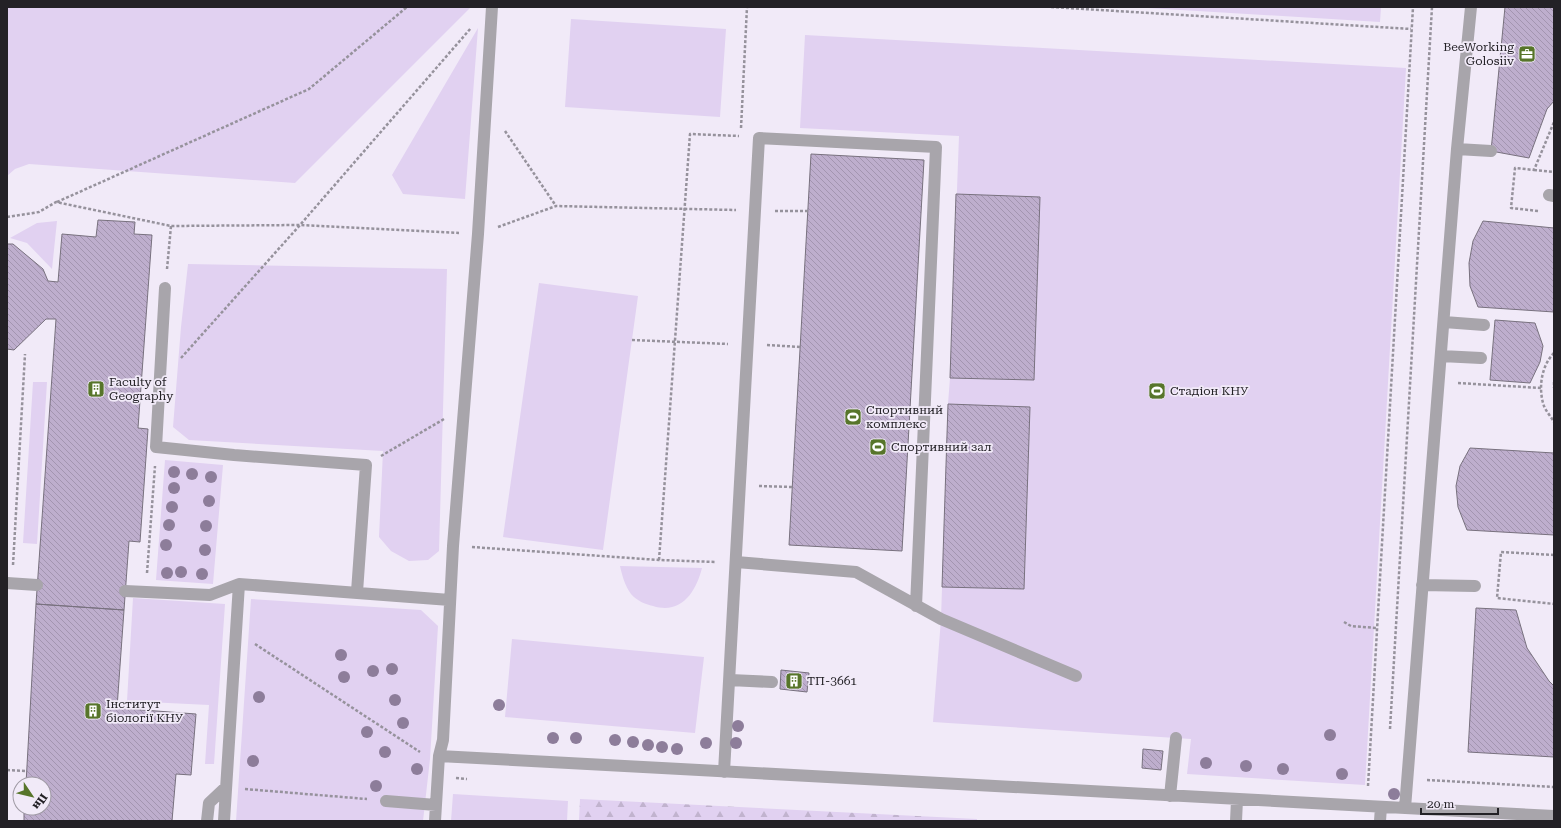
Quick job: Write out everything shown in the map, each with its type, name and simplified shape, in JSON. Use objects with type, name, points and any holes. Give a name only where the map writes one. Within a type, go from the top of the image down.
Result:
[{"type":"lane","points":[[435,821],[439,756],[443,740],[453,546],[478,234],[492,7]]},
{"type":"lane","points":[[1405,805],[1457,149],[1470,7]]},
{"type":"lane","points":[[724,772],[759,138],[936,147],[916,606]]},
{"type":"lane","points":[[1457,149],[1491,151]]},
{"type":"lane","points":[[165,288],[156,447],[234,455],[366,465],[357,592]]},
{"type":"lane","points":[[1444,322],[1484,325]]},
{"type":"lane","points":[[1441,356],[1481,358]]},
{"type":"lane","points":[[736,562],[856,572],[941,619],[1076,676]]},
{"type":"lane","points":[[9,584],[37,585]]},
{"type":"lane","points":[[125,591],[210,595],[239,584],[450,600]]},
{"type":"lane","points":[[224,821],[239,584]]},
{"type":"lane","points":[[1422,585],[1475,586]]},
{"type":"lane","points":[[730,680],[772,682]]},
{"type":"lane","points":[[1170,796],[1176,738]]},
{"type":"lane","points":[[439,756],[1237,800],[1381,807],[1405,805],[1554,816]]},
{"type":"lane","points":[[208,821],[209,803],[226,787]]},
{"type":"lane","points":[[1236,821],[1237,800]]},
{"type":"lane","points":[[386,801],[436,805]]},
{"type":"lane","points":[[1380,821],[1381,807]]},
{"type":"path","points":[[7,217],[39,212],[56,202],[309,89],[407,7]]},
{"type":"path","points":[[659,560],[690,134],[741,136],[747,7]]},
{"type":"path","points":[[1051,7],[1411,28]]},
{"type":"path","points":[[1367,806],[1413,7]]},
{"type":"path","points":[[1390,733],[1432,7]]},
{"type":"path","points":[[160,381],[300,225],[474,25]]},
{"type":"path","points":[[1534,170],[1554,122]]},
{"type":"path","points":[[503,128],[556,206]]},
{"type":"path","points":[[1540,211],[1511,208],[1515,168],[1554,172]]},
{"type":"path","points":[[56,202],[171,226],[300,225],[478,234],[556,206],[808,212]]},
{"type":"path","points":[[165,288],[171,226]]},
{"type":"path","points":[[632,340],[800,347]]},
{"type":"path","points":[[1554,353],[1543,371],[1541,388],[1544,406],[1554,422]]},
{"type":"path","points":[[9,584],[24,354]]},
{"type":"path","points":[[1554,382],[1554,388]]},
{"type":"path","points":[[1458,383],[1541,388]]},
{"type":"path","points":[[366,465],[463,407]]},
{"type":"path","points":[[146,592],[156,447]]},
{"type":"path","points":[[740,485],[793,487]]},
{"type":"path","points":[[453,546],[659,560],[736,562]]},
{"type":"path","points":[[1554,554],[1501,552],[1497,598],[1554,604]]},
{"type":"path","points":[[1344,622],[1351,626],[1377,628]]},
{"type":"path","points":[[236,632],[430,759],[443,740]]},
{"type":"path","points":[[7,770],[27,771]]},
{"type":"path","points":[[1405,805],[1415,780],[1554,787]]},
{"type":"path","points":[[226,787],[386,801]]},
{"type":"green space","points":[[7,7],[471,7],[295,183],[29,164],[15,169],[7,176]]},
{"type":"green space","points":[[1131,7],[1381,7],[1380,22]]},
{"type":"green space","points":[[571,19],[726,29],[720,117],[565,107]]},
{"type":"green space","points":[[478,28],[465,199],[403,194],[392,175]]},
{"type":"green space","name":"Стадіон КНУ","points":[[805,35],[1406,68],[1365,785],[1187,774],[1191,739],[933,722],[941,619],[959,136],[800,128]]},
{"type":"green space","points":[[57,221],[52,269],[27,243],[10,238],[37,223]]},
{"type":"green space","points":[[188,264],[447,269],[439,551],[428,560],[409,561],[391,551],[379,537],[383,451],[189,440],[173,427]]},
{"type":"green space","points":[[539,283],[638,296],[603,550],[503,537]]},
{"type":"green space","points":[[33,382],[47,382],[37,544],[23,543]]},
{"type":"green space","points":[[165,460],[223,465],[213,584],[156,580]]},
{"type":"green space","points":[[620,566],[702,568],[696,585],[686,599],[672,607],[663,608],[644,603],[633,596],[625,584]]},
{"type":"green space","points":[[133,598],[225,604],[214,764],[205,764],[209,705],[127,701]]},
{"type":"green space","points":[[251,599],[421,610],[438,626],[430,759],[423,821],[236,821]]},
{"type":"green space","points":[[512,639],[704,657],[695,733],[505,717]]},
{"type":"green space","points":[[453,794],[568,801],[567,821],[451,821]]},
{"type":"green space","points":[[580,799],[977,819],[977,821],[579,821]]},
{"type":"building","name":"BeeWorking Golosiiv","points":[[1505,7],[1554,7],[1554,101],[1547,109],[1529,158],[1491,151]]},
{"type":"building","name":"Спортивний комплекс","points":[[811,154],[924,160],[902,551],[789,545]]},
{"type":"building","points":[[956,194],[1040,197],[1034,380],[950,378]]},
{"type":"building","name":"Faculty of Geography","points":[[98,220],[135,222],[134,234],[152,235],[138,428],[148,429],[140,542],[129,541],[124,610],[36,604],[56,319],[46,319],[14,350],[7,349],[7,244],[13,244],[43,269],[48,281],[58,282],[62,234],[96,237]]},
{"type":"building","points":[[1483,221],[1554,228],[1554,312],[1478,307],[1470,286],[1469,263],[1473,241]]},
{"type":"building","points":[[1495,320],[1535,323],[1543,346],[1540,362],[1530,383],[1490,380]]},
{"type":"building","points":[[948,404],[1030,407],[1024,589],[942,587]]},
{"type":"building","points":[[1470,448],[1554,453],[1554,535],[1467,530],[1458,507],[1456,486],[1460,466]]},
{"type":"building","name":"Інститут біології КНУ","points":[[36,604],[124,610],[117,708],[196,714],[191,775],[176,774],[172,821],[24,821],[24,816],[52,816],[52,776],[26,776]]},
{"type":"building","points":[[1476,608],[1516,610],[1527,648],[1554,686],[1554,757],[1468,752]]},
{"type":"building","name":"ТП-3661","points":[[781,670],[809,673],[807,692],[780,689]]},
{"type":"building","points":[[1143,749],[1163,751],[1161,770],[1142,768]]},
{"type":"place","name":"BeeWorking Golosiiv","points":[[1527,54]]},
{"type":"place","name":"Faculty of Geography","points":[[96,389]]},
{"type":"place","name":"Стадіон КНУ","points":[[1157,391]]},
{"type":"place","name":"Спортивний комплекс","points":[[853,417]]},
{"type":"place","name":"Спортивний зал","points":[[878,447]]},
{"type":"place","name":"ТП-3661","points":[[794,681]]},
{"type":"place","name":"Інститут біології КНУ","points":[[93,711]]}]
